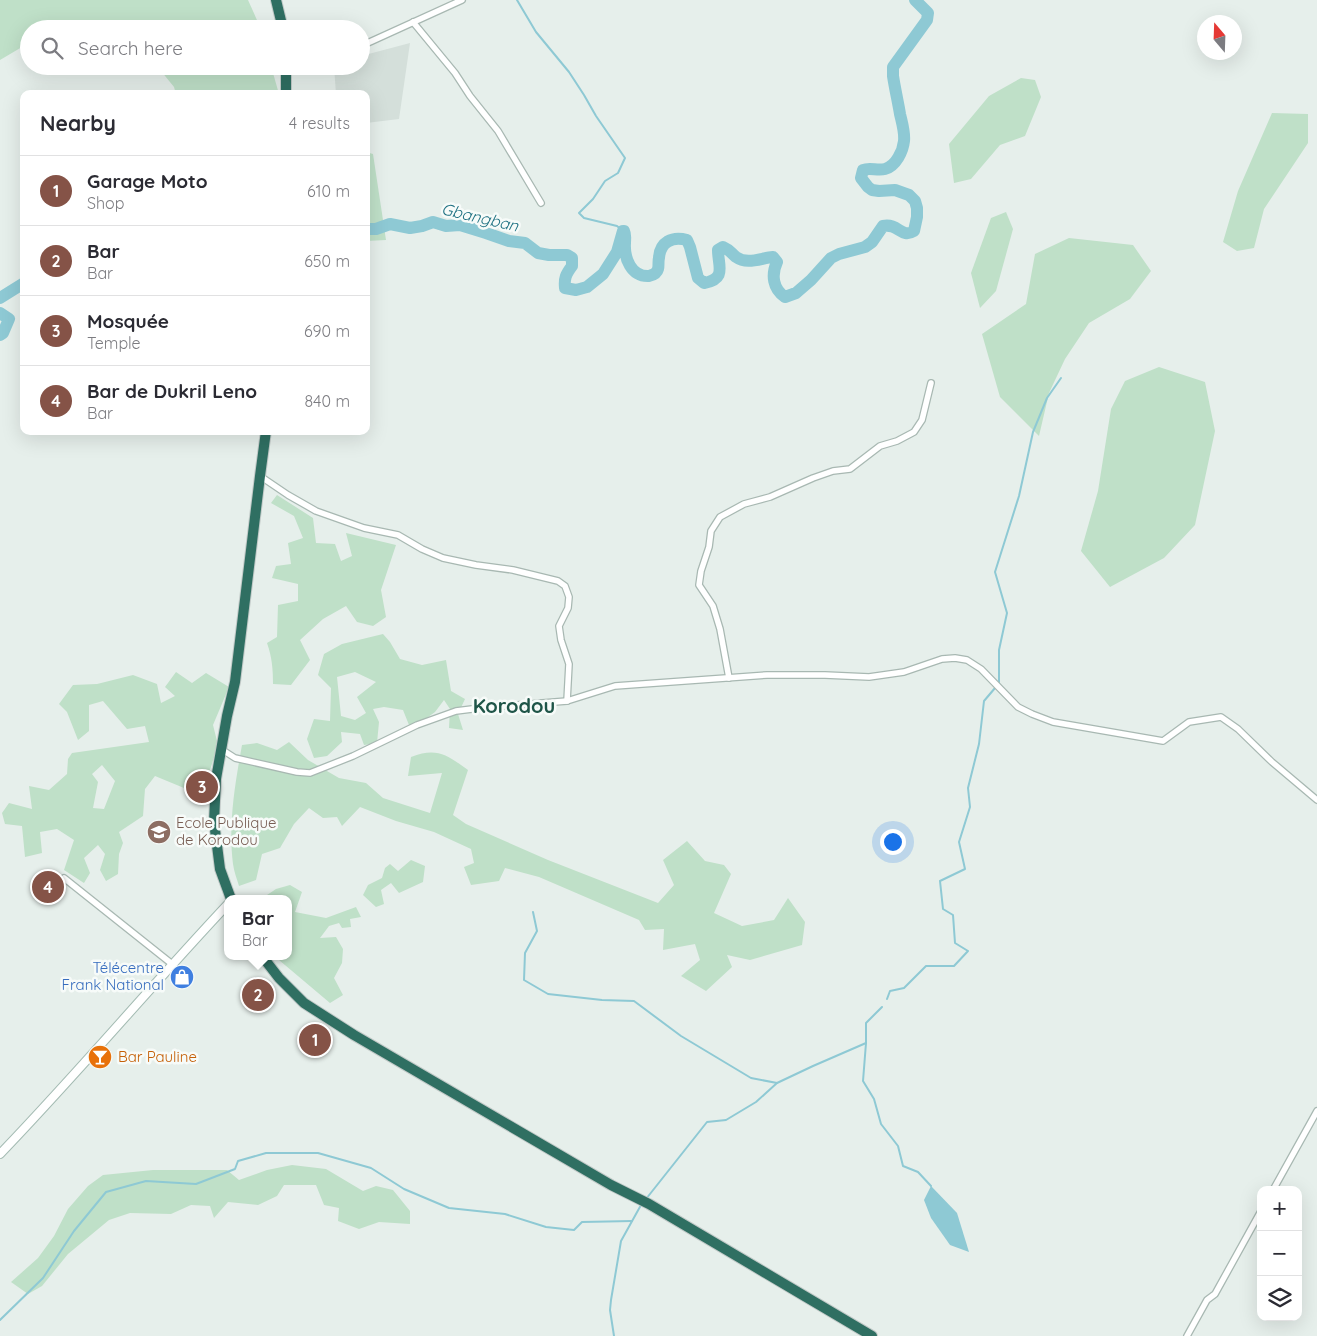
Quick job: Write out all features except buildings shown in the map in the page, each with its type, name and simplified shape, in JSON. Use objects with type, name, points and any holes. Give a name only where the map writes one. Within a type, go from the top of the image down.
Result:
[{"type":"highway","points":[[276,0],[281,20]]},
{"type":"highway","points":[[286,75],[286,90]]},
{"type":"highway","points":[[230,895],[220,869],[214,822],[216,779],[235,682],[265,435]]},
{"type":"highway","points":[[265,960],[279,978],[304,1003],[354,1035],[611,1185],[649,1204],[872,1336]]},
{"type":"street","points":[[370,42],[462,0]]},
{"type":"street","points":[[413,22],[498,131],[541,203]]},
{"type":"street","points":[[729,678],[720,628],[713,606],[699,585],[711,531],[720,517],[744,504],[770,497],[813,478],[833,471],[850,469],[880,446],[897,441],[914,432],[922,420],[931,383]]},
{"type":"street","points":[[260,476],[316,511],[364,528],[398,536],[443,558],[476,566],[513,570],[558,581],[565,586],[568,608],[559,626],[561,640],[570,664],[567,701]]},
{"type":"street","points":[[221,749],[235,758],[297,772],[310,773],[353,756],[418,725],[456,711],[567,701],[615,686],[767,675],[825,675],[869,678],[904,672],[942,660],[955,658],[967,660],[981,669],[1018,707],[1053,722],[1163,741],[1189,722],[1221,717],[1238,729],[1272,762],[1317,800]]},
{"type":"street","points":[[64,878],[172,964]]},
{"type":"street","points":[[0,1154],[224,908]]},
{"type":"street","points":[[1275,1186],[1317,1111]]},
{"type":"street","points":[[1187,1336],[1207,1300],[1215,1294],[1257,1218]]},
{"type":"shaded area","points":[[410,43],[399,119],[370,123],[370,90],[336,90],[335,75],[370,75],[370,54]]},
{"type":"green space","points":[[0,0],[248,0],[257,20],[20,20],[20,48],[0,60]]},
{"type":"green space","points":[[164,75],[274,75],[278,90],[175,90]]},
{"type":"green space","points":[[1021,78],[1035,80],[1041,97],[1025,136],[1000,145],[971,179],[954,183],[949,144],[989,96]]},
{"type":"green space","points":[[1272,113],[1308,114],[1308,143],[1264,209],[1254,248],[1237,251],[1223,242],[1238,191]]},
{"type":"green space","points":[[370,153],[373,154],[386,240],[370,241]]},
{"type":"green space","points":[[1006,212],[1013,229],[996,291],[980,308],[971,273],[991,218]]},
{"type":"green space","points":[[1069,238],[1133,245],[1151,271],[1130,299],[1089,323],[1065,359],[1049,393],[1039,436],[1000,397],[982,334],[1026,304],[1035,254]]},
{"type":"green space","points":[[1159,367],[1205,382],[1215,431],[1195,525],[1164,558],[1110,587],[1081,551],[1098,491],[1111,409],[1125,381]]},
{"type":"green space","points":[[277,495],[313,518],[316,543],[335,544],[341,561],[352,556],[346,533],[396,545],[381,590],[386,617],[373,626],[357,622],[346,606],[323,619],[300,640],[310,660],[291,685],[273,684],[272,663],[267,643],[277,637],[278,605],[298,601],[298,584],[272,578],[276,566],[291,564],[288,543],[303,538],[294,516],[271,503]]},
{"type":"green space","points":[[383,634],[400,659],[422,665],[446,660],[451,691],[465,699],[458,714],[463,730],[449,728],[450,709],[444,700],[435,712],[417,725],[409,725],[403,710],[384,707],[373,709],[379,722],[377,743],[364,745],[360,734],[341,732],[342,742],[327,756],[314,758],[307,739],[314,719],[330,721],[331,688],[318,675],[324,654],[342,644]],"holes":[[[355,672],[376,682],[357,697],[366,713],[355,720],[341,716],[337,677]]]},
{"type":"green space","points":[[176,672],[192,683],[206,673],[229,687],[213,725],[218,745],[210,770],[196,772],[184,788],[155,776],[145,789],[143,816],[119,832],[123,843],[119,854],[118,874],[106,881],[100,870],[105,854],[98,845],[84,858],[90,873],[84,883],[64,870],[74,840],[57,829],[40,832],[42,853],[25,857],[22,826],[5,824],[2,813],[9,803],[32,809],[29,786],[49,790],[67,774],[68,759],[72,753],[149,742],[145,726],[127,729],[103,701],[89,705],[89,731],[78,740],[67,712],[59,704],[73,685],[97,684],[133,675],[157,684],[161,703],[175,696],[165,687]],"holes":[[[102,765],[115,781],[104,809],[93,808],[98,782],[92,774]]]},
{"type":"green space","points":[[289,742],[308,760],[339,778],[366,783],[383,798],[430,813],[442,773],[408,776],[411,757],[435,753],[448,757],[468,770],[453,815],[466,824],[548,860],[658,903],[674,885],[663,860],[687,841],[705,861],[724,865],[731,874],[714,913],[742,926],[774,920],[788,898],[805,922],[802,945],[750,960],[727,955],[732,967],[706,991],[681,976],[700,960],[695,944],[663,950],[664,929],[645,930],[639,920],[539,877],[505,868],[499,881],[471,885],[464,867],[474,863],[471,849],[434,832],[396,821],[360,807],[342,826],[337,817],[323,818],[309,808],[294,824],[280,848],[262,854],[256,880],[239,886],[233,864],[231,834],[235,789],[242,745],[257,743],[277,750]]},
{"type":"green space","points":[[411,860],[425,866],[423,882],[399,893],[391,883],[381,890],[384,904],[376,907],[363,895],[368,885],[382,878],[385,868],[390,864],[398,871]]},
{"type":"green space","points":[[290,885],[302,892],[295,912],[326,918],[356,907],[361,917],[350,919],[351,927],[342,928],[339,923],[329,926],[320,938],[336,937],[343,949],[342,963],[334,978],[343,995],[330,1003],[279,960],[292,960],[292,895],[267,895],[276,889]]},
{"type":"green space","points":[[292,1165],[326,1169],[363,1191],[376,1186],[393,1190],[410,1211],[410,1224],[379,1222],[359,1229],[338,1221],[339,1208],[324,1205],[316,1185],[284,1185],[277,1196],[258,1205],[228,1202],[214,1218],[210,1206],[191,1205],[171,1214],[130,1213],[109,1220],[68,1254],[42,1286],[28,1294],[11,1282],[38,1258],[54,1236],[68,1209],[88,1186],[103,1175],[153,1170],[227,1170],[239,1180],[267,1170]]},
{"type":"water","points":[[931,1186],[957,1213],[969,1252],[950,1245],[931,1218],[924,1200]]},
{"type":"waterway","points":[[517,0],[536,32],[569,72],[625,158],[618,173],[605,181],[593,199],[579,213],[584,218],[617,226],[623,231]]},
{"type":"waterway","name":"Gbangban","points":[[370,229],[390,224],[410,228],[433,222],[446,226],[460,225],[509,241],[525,243],[538,253],[567,255],[572,258],[572,266],[566,276],[565,288],[576,290],[587,287],[603,274],[617,252],[623,231],[625,234],[626,255],[630,266],[638,273],[649,276],[657,272],[660,252],[664,244],[672,240],[682,239],[687,240],[698,278],[704,283],[711,281],[719,275],[718,250],[723,247],[745,261],[773,257],[777,262],[774,281],[778,290],[785,297],[796,293],[831,258],[865,247],[872,242],[883,226],[893,227],[906,233],[914,231],[917,217],[915,201],[909,195],[895,190],[872,190],[861,178],[863,170],[885,169],[892,165],[902,149],[904,134],[893,67],[927,20],[928,13],[915,0]]},
{"type":"waterway","name":"Gbangban","points":[[0,298],[20,286]]},
{"type":"waterway","name":"Gbangban","points":[[0,313],[9,319],[3,333],[0,335]]},
{"type":"waterway","points":[[999,684],[999,650],[1007,613],[995,572],[1019,496],[1033,432],[1047,398],[1061,378]]},
{"type":"waterway","points":[[887,999],[890,991],[904,988],[926,966],[954,966],[968,951],[955,943],[953,915],[943,909],[940,881],[965,869],[959,842],[970,807],[968,788],[979,744],[984,701],[995,688]]},
{"type":"waterway","points":[[533,912],[537,931],[525,953],[524,980],[548,994],[602,1000],[634,1001],[681,1036],[751,1078],[777,1083]]},
{"type":"waterway","points":[[882,1007],[866,1023],[863,1081],[874,1099],[881,1124],[898,1146],[903,1166],[918,1172],[931,1186]]},
{"type":"waterway","points":[[646,1199],[707,1122],[726,1120],[756,1102],[777,1083],[866,1043]]},
{"type":"waterway","points":[[0,1320],[43,1278],[74,1231],[106,1192],[146,1181],[196,1184],[235,1169],[238,1161],[266,1153],[318,1153],[371,1168],[404,1189],[449,1208],[505,1214],[546,1227],[574,1230],[582,1222],[632,1221]]},
{"type":"waterway","points":[[614,1336],[610,1310],[621,1241],[641,1205]]},
{"type":"place","name":"Mosquée","points":[[202,787]]},
{"type":"place","name":"Ecole Publique de Korodou","points":[[159,832]]},
{"type":"place","name":"Bar de Dukril Leno","points":[[48,887]]},
{"type":"place","name":"Télécentre Frank National","points":[[182,977]]},
{"type":"place","name":"Bar","points":[[258,995]]},
{"type":"place","name":"Garage Moto","points":[[315,1040]]},
{"type":"place","name":"Bar Pauline","points":[[100,1057]]},
{"type":"district","name":"Korodou","points":[[514,706]]}]
